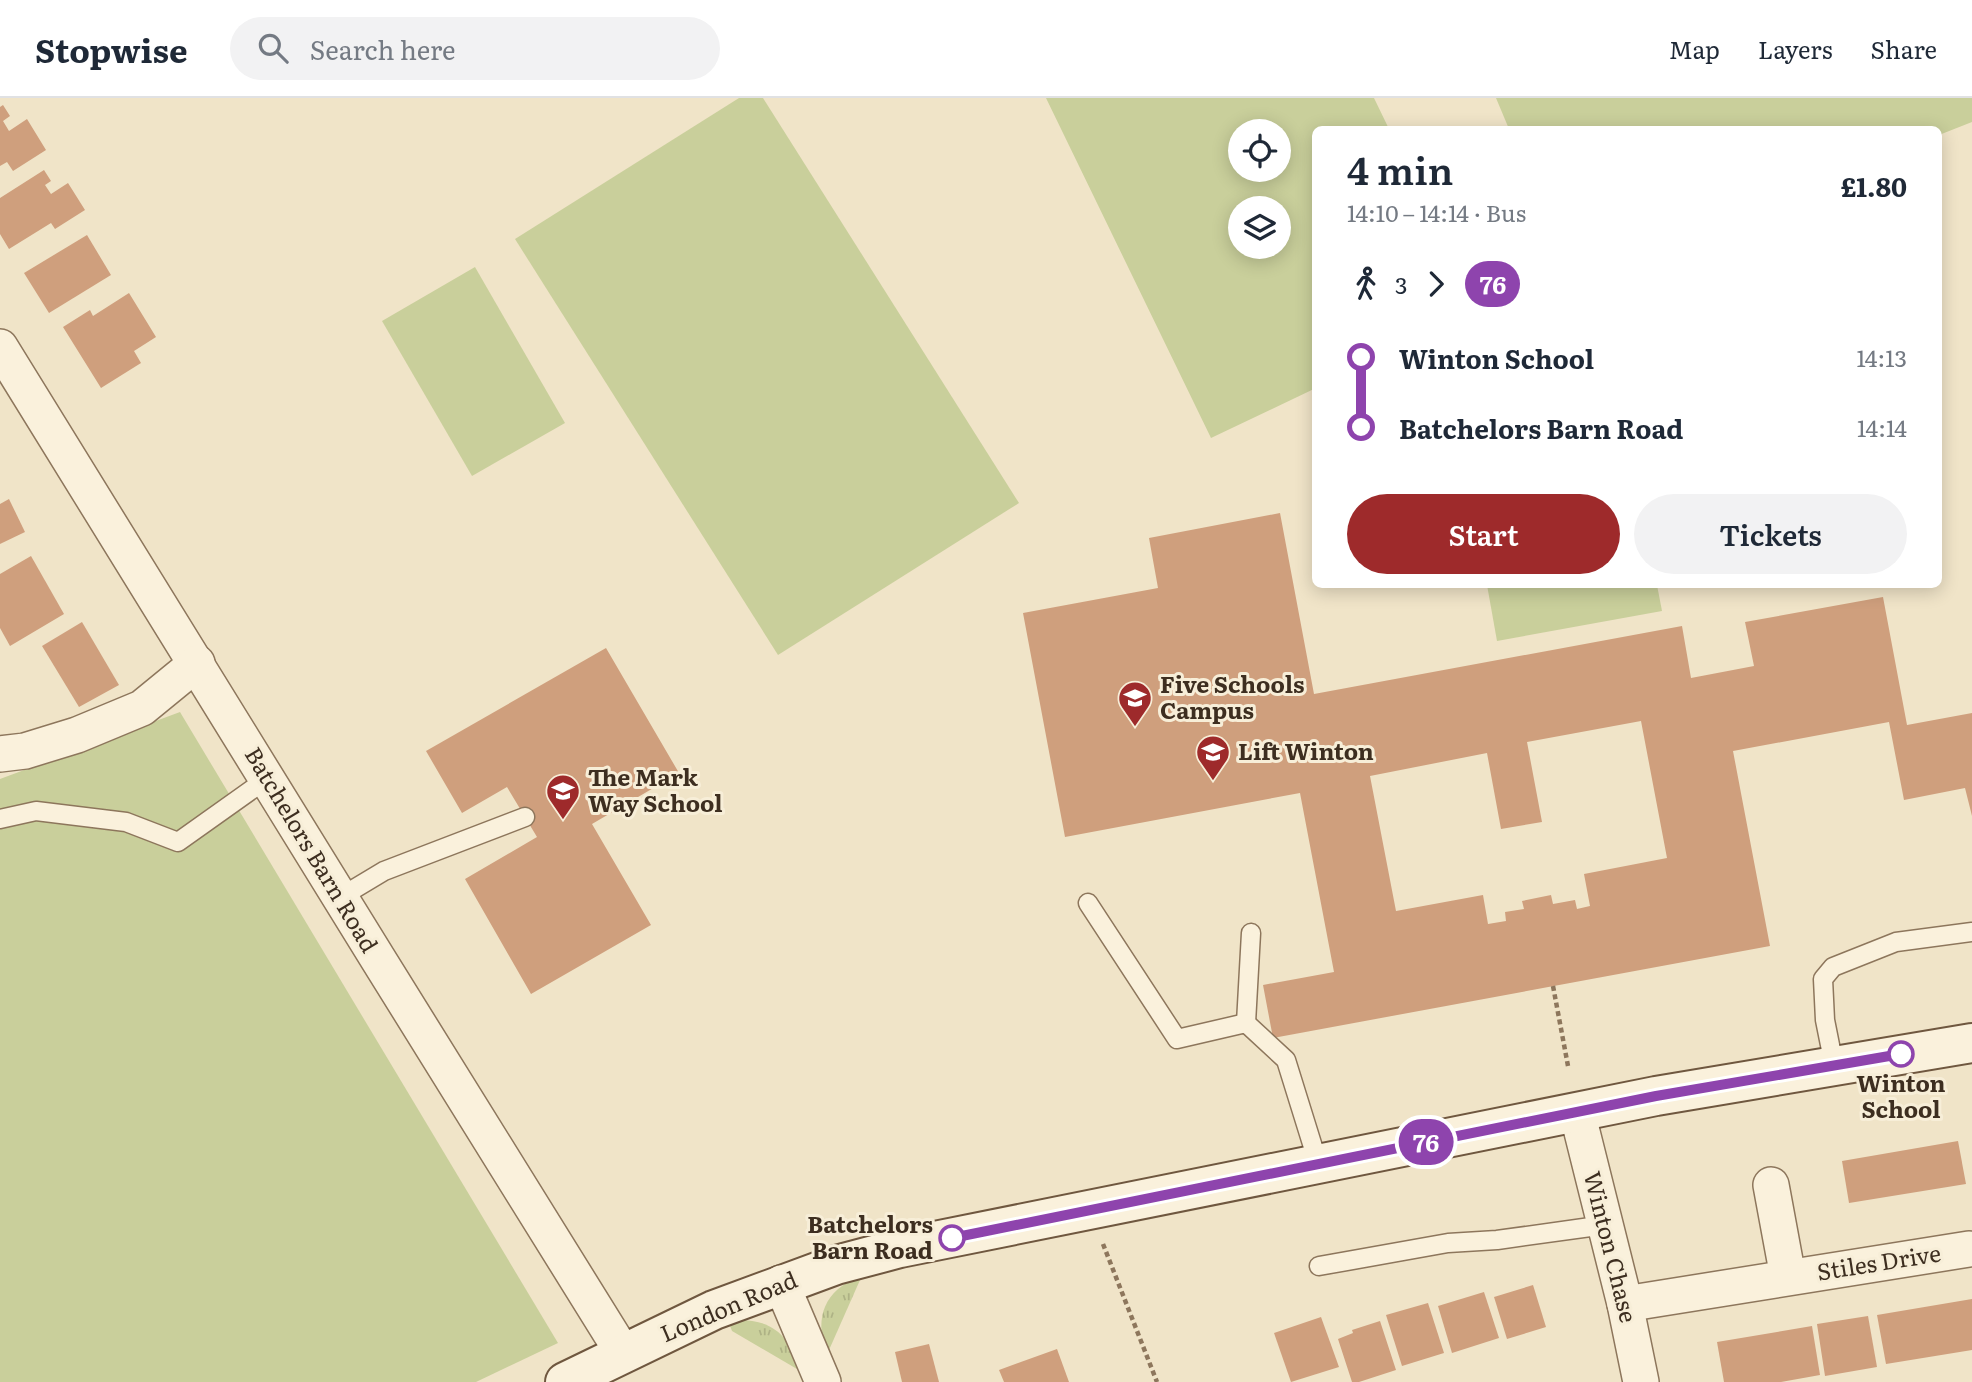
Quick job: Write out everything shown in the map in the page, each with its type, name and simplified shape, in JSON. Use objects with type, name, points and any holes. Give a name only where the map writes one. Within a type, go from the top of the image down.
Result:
[{"type":"street","name":"Batchelors Barn Road","points":[[0,347],[623,1353]]},
{"type":"street","points":[[0,754],[25,751],[77,735],[142,708],[197,663]]},
{"type":"street","name":"London Road","points":[[565,1382],[714,1310],[781,1283],[900,1248],[1577,1112],[1972,1043]]},
{"type":"street","name":"Winton Chase","points":[[1577,1112],[1625,1304],[1641,1382]]},
{"type":"street","name":"Stiles Drive","points":[[1771,1185],[1788,1277]]},
{"type":"street","name":"Stiles Drive","points":[[1625,1304],[1969,1250]]},
{"type":"street","points":[[781,1283],[823,1382]]},
{"type":"lane","points":[[0,819],[36,811],[126,822],[178,842],[268,778]]},
{"type":"lane","points":[[339,898],[384,871],[525,817]]},
{"type":"lane","points":[[1088,903],[1177,1039],[1246,1023]]},
{"type":"lane","points":[[1835,1065],[1825,1020],[1823,979],[1833,967],[1896,942],[1972,932]]},
{"type":"lane","points":[[1246,1023],[1251,933]]},
{"type":"lane","points":[[1246,1023],[1286,1060],[1318,1163]]},
{"type":"lane","points":[[1319,1266],[1448,1243],[1497,1240],[1605,1225]]},
{"type":"path","points":[[1553,986],[1568,1066]]},
{"type":"path","points":[[1089,1210],[1157,1382]]},
{"type":"green space","points":[[739,98],[763,98],[1019,503],[778,655],[515,239]]},
{"type":"green space","points":[[1046,98],[1374,98],[1388,126],[1312,126],[1312,390],[1211,438]]},
{"type":"green space","points":[[1496,98],[1972,98],[1972,122],[1942,134],[1942,126],[1508,126]]},
{"type":"green space","points":[[475,267],[565,423],[472,476],[382,321]]},
{"type":"green space","points":[[1488,588],[1658,588],[1662,611],[1497,641]]},
{"type":"green space","points":[[180,712],[558,1343],[476,1382],[0,1382],[0,779]]},
{"type":"green space","points":[[859,1277],[829,1350],[826,1351],[821,1327],[825,1306],[838,1289]]},
{"type":"green space","points":[[738,1320],[772,1327],[786,1340],[804,1370],[797,1369],[732,1331],[729,1323]]},
{"type":"building","points":[[3,105],[10,116],[3,121],[9,131],[27,119],[46,150],[13,171],[7,162],[0,166],[0,107]]},
{"type":"building","points":[[44,170],[51,181],[45,185],[51,194],[68,183],[85,210],[55,229],[51,223],[9,249],[0,234],[0,198]]},
{"type":"building","points":[[87,235],[111,275],[49,313],[24,273]]},
{"type":"building","points":[[129,293],[156,337],[134,351],[141,363],[101,388],[63,327],[90,310],[93,316]]},
{"type":"building","points":[[9,499],[25,532],[0,544],[0,504]]},
{"type":"building","name":"Lift Winton","points":[[1280,513],[1314,694],[1682,626],[1691,678],[1754,666],[1745,622],[1883,597],[1907,725],[1972,713],[1972,816],[1965,788],[1904,800],[1889,722],[1733,751],[1770,946],[1273,1038],[1263,985],[1334,972],[1300,793],[1065,837],[1023,613],[1158,588],[1149,538]],"holes":[[[1641,721],[1667,858],[1584,874],[1590,906],[1577,909],[1575,900],[1553,904],[1551,895],[1522,901],[1524,909],[1505,912],[1506,921],[1488,924],[1483,895],[1396,911],[1370,776],[1487,753],[1501,829],[1542,822],[1527,742]]]},
{"type":"building","points":[[31,556],[64,614],[10,646],[0,628],[0,574]]},
{"type":"building","points":[[82,622],[119,685],[79,707],[42,646]]},
{"type":"building","name":"The Mark Way School","points":[[606,648],[679,773],[592,824],[651,925],[531,994],[465,879],[537,837],[507,787],[462,813],[426,751]]},
{"type":"building","points":[[1958,1141],[1966,1184],[1849,1203],[1842,1161]]},
{"type":"building","points":[[1533,1285],[1546,1327],[1507,1339],[1494,1297]]},
{"type":"building","points":[[1484,1292],[1499,1338],[1452,1353],[1438,1306]]},
{"type":"building","points":[[1972,1299],[1972,1350],[1886,1364],[1877,1315]]},
{"type":"building","points":[[1428,1303],[1444,1353],[1402,1366],[1386,1315]]},
{"type":"building","points":[[1868,1316],[1877,1367],[1825,1376],[1817,1324]]},
{"type":"building","points":[[1321,1317],[1339,1367],[1291,1382],[1274,1333]]},
{"type":"building","points":[[1380,1321],[1396,1370],[1352,1382],[1338,1339],[1353,1333],[1352,1330]]},
{"type":"building","points":[[1812,1326],[1820,1375],[1781,1382],[1724,1382],[1717,1342]]},
{"type":"building","points":[[929,1344],[939,1382],[902,1382],[895,1352]]},
{"type":"building","points":[[1057,1349],[1069,1382],[1004,1382],[999,1370]]},
{"type":"bus line","name":"76","points":[[952,1238],[1656,1096],[1901,1054]]},
{"type":"place","name":"Five Schools Campus","points":[[1135,728]]},
{"type":"place","name":"Lift Winton","points":[[1213,782]]},
{"type":"place","name":"The Mark Way School","points":[[563,821]]},
{"type":"place","name":"Winton School","points":[[1901,1054]]},
{"type":"place","name":"Batchelors Barn Road","points":[[952,1238]]}]
